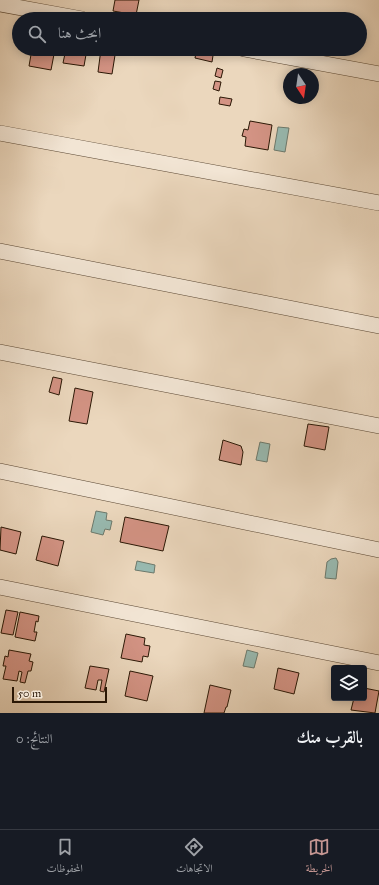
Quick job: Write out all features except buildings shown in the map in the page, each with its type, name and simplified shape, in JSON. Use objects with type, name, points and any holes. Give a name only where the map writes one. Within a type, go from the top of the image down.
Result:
[{"type":"street","points":[[0,4],[44,12]]},
{"type":"street","points":[[282,56],[379,74]]},
{"type":"street","points":[[0,133],[379,203]]},
{"type":"street","points":[[0,251],[379,326]]},
{"type":"street","points":[[0,352],[379,426]]},
{"type":"street","points":[[0,471],[379,550]]},
{"type":"street","points":[[0,587],[379,663]]},
{"type":"water","points":[[278,127],[289,128],[285,152],[274,150]]},
{"type":"water","points":[[260,442],[270,444],[267,462],[256,460]]},
{"type":"water","points":[[96,511],[107,513],[106,520],[112,521],[110,530],[105,529],[103,535],[91,532]]},
{"type":"water","points":[[336,558],[338,562],[336,579],[325,578],[327,562]]},
{"type":"water","points":[[137,561],[155,565],[154,573],[135,570]]},
{"type":"water","points":[[247,650],[258,653],[254,668],[243,666]]}]
